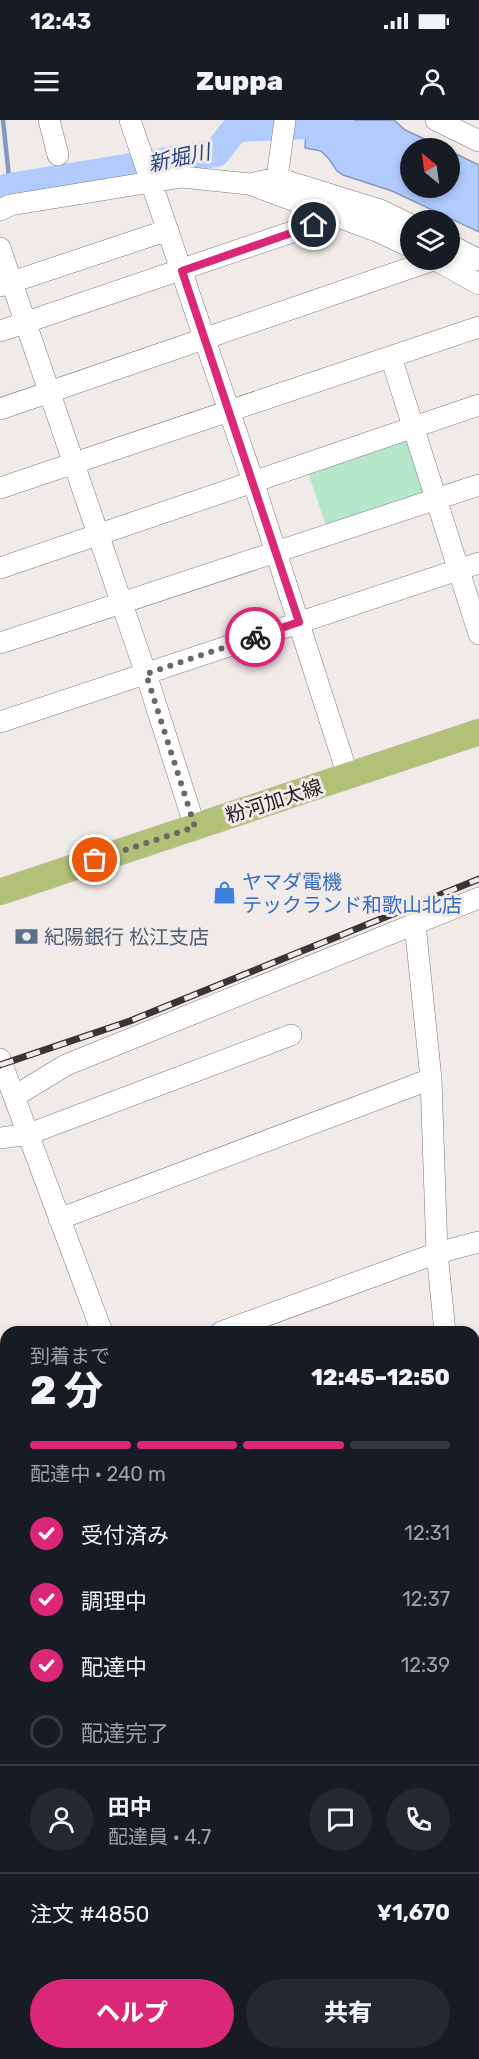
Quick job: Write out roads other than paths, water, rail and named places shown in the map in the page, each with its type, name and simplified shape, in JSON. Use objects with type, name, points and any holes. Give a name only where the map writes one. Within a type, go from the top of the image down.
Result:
[{"type":"main road","name":"粉河加太線","points":[[0,892],[479,732]]},
{"type":"street","points":[[49,120],[58,155]]},
{"type":"street","points":[[130,120],[253,481],[348,776]]},
{"type":"street","points":[[278,174],[285,120]]},
{"type":"street","points":[[436,120],[479,141]]},
{"type":"street","points":[[249,184],[278,174],[380,210],[400,220]]},
{"type":"street","points":[[0,210],[10,205],[151,178],[182,177],[249,184],[400,242]]},
{"type":"street","points":[[0,331],[336,217]]},
{"type":"street","points":[[6,284],[168,230]]},
{"type":"street","points":[[0,248],[6,284],[26,323],[146,674],[195,827]]},
{"type":"street","points":[[460,250],[479,260]]},
{"type":"street","points":[[0,409],[405,270]]},
{"type":"street","points":[[453,270],[479,284]]},
{"type":"street","points":[[0,488],[479,327]]},
{"type":"street","points":[[391,357],[436,499],[469,566],[479,634]]},
{"type":"street","points":[[0,568],[479,405]]},
{"type":"street","points":[[0,643],[479,485]]},
{"type":"street","points":[[0,722],[469,566]]},
{"type":"street","points":[[15,1096],[66,1065],[479,898]]},
{"type":"street","points":[[415,924],[431,1079],[437,1253],[444,1326]]},
{"type":"street","points":[[0,1138],[29,1134],[291,1035]]},
{"type":"street","points":[[1,1062],[29,1134],[95,1326]]},
{"type":"street","points":[[59,1219],[431,1079]]},
{"type":"street","points":[[237,1326],[437,1253],[479,1242]]},
{"type":"water","points":[[307,120],[394,120],[405,130],[422,138],[400,138],[400,195],[343,175],[321,151],[305,148]]},
{"type":"water","points":[[460,156],[479,165],[479,232],[460,223],[460,210],[432,210],[407,198],[460,198]]},
{"type":"waterway","points":[[3,120],[10,187]]},
{"type":"waterway","name":"新堀川","points":[[0,190],[216,153],[236,128],[330,124],[400,159]]},
{"type":"railway","points":[[0,1065],[130,1021],[479,879]]},
{"type":"place","name":"ヤマダ電機 テックランド和歌山北店","points":[[224,893]]},
{"type":"place","name":"紀陽銀行 松江支店","points":[[26,937]]}]
